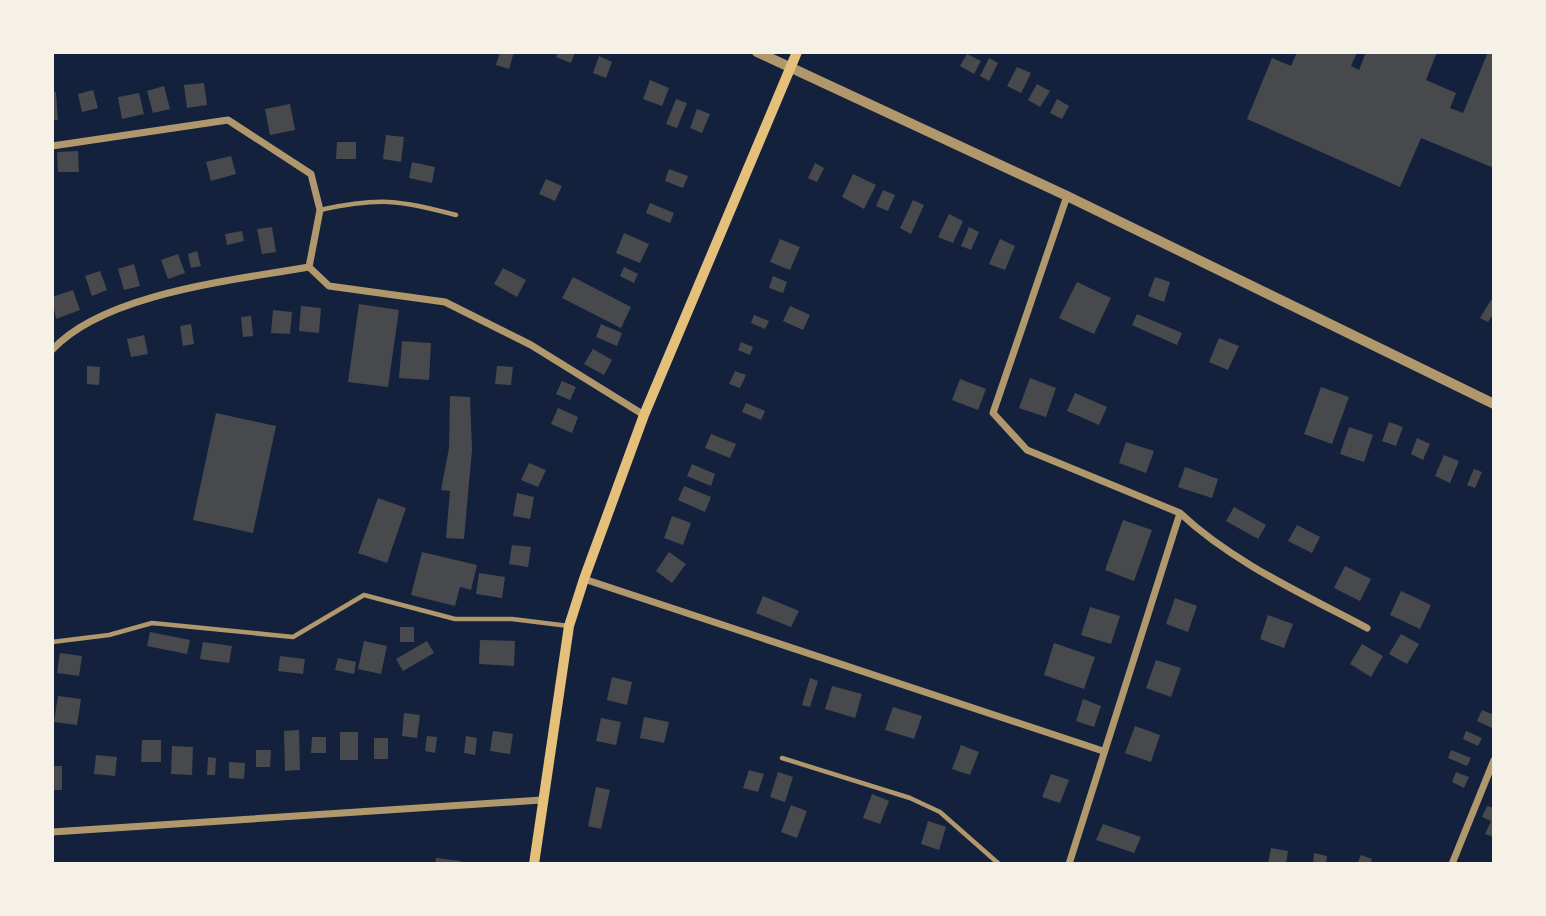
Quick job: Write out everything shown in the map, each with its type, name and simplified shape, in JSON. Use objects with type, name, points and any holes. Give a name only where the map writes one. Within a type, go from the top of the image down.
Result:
[{"type":"main road","points":[[534,863],[541,800],[569,626],[584,579],[644,415],[797,52]]},
{"type":"street","points":[[757,52],[1068,196],[1493,404]]},
{"type":"street","points":[[52,146],[228,120],[311,174],[320,210],[309,267]]},
{"type":"street","points":[[1068,196],[993,413],[1027,450],[1180,513],[1198,529],[1285,585],[1367,628]]},
{"type":"street","points":[[309,267],[329,286],[445,302],[531,345],[644,415]]},
{"type":"street","points":[[52,349],[116,307],[194,287],[309,267]]},
{"type":"street","points":[[1069,863],[1180,513]]},
{"type":"street","points":[[584,579],[1103,751]]},
{"type":"street","points":[[1452,863],[1493,760]]},
{"type":"street","points":[[52,832],[541,800]]},
{"type":"lane","points":[[320,210],[363,201],[400,201],[456,215]]},
{"type":"lane","points":[[52,642],[109,635],[152,623],[293,637],[364,595],[455,619],[512,619],[569,626]]},
{"type":"lane","points":[[782,758],[910,798],[940,812],[999,863]]},
{"type":"building","points":[[500,52],[514,52],[509,69],[496,65]]},
{"type":"building","points":[[558,52],[575,52],[571,63],[556,57]]},
{"type":"building","points":[[1297,52],[1357,52],[1351,66],[1359,70],[1366,52],[1437,52],[1426,80],[1456,93],[1450,108],[1463,113],[1488,52],[1494,52],[1494,168],[1421,138],[1400,187],[1247,119],[1272,58],[1291,66]]},
{"type":"building","points":[[967,54],[981,61],[974,74],[960,66]]},
{"type":"building","points":[[599,56],[612,62],[606,78],[593,73]]},
{"type":"building","points":[[989,58],[998,63],[989,81],[980,76]]},
{"type":"building","points":[[1017,67],[1031,73],[1021,93],[1007,86]]},
{"type":"building","points":[[650,80],[669,88],[662,106],[643,99]]},
{"type":"building","points":[[204,83],[207,105],[187,108],[184,85]]},
{"type":"building","points":[[1037,84],[1050,91],[1040,107],[1028,100]]},
{"type":"building","points":[[164,86],[170,109],[153,113],[147,91]]},
{"type":"building","points":[[93,90],[98,108],[82,112],[78,94]]},
{"type":"building","points":[[52,92],[56,92],[58,120],[52,120]]},
{"type":"building","points":[[139,93],[144,114],[122,119],[118,97]]},
{"type":"building","points":[[676,99],[687,103],[677,128],[666,124]]},
{"type":"building","points":[[1057,99],[1069,106],[1062,119],[1050,113]]},
{"type":"building","points":[[290,104],[295,130],[270,135],[265,109]]},
{"type":"building","points":[[697,109],[710,114],[702,133],[690,128]]},
{"type":"building","points":[[386,135],[404,137],[401,162],[383,159]]},
{"type":"building","points":[[337,142],[356,142],[356,159],[336,159]]},
{"type":"building","points":[[78,151],[79,172],[58,172],[57,152]]},
{"type":"building","points":[[231,156],[236,174],[211,181],[206,162]]},
{"type":"building","points":[[412,162],[435,167],[432,183],[409,178]]},
{"type":"building","points":[[815,163],[824,168],[817,182],[808,178]]},
{"type":"building","points":[[669,169],[688,176],[683,188],[665,181]]},
{"type":"building","points":[[853,174],[876,185],[864,209],[842,197]]},
{"type":"building","points":[[546,179],[562,186],[555,201],[539,194]]},
{"type":"building","points":[[883,190],[895,195],[888,211],[876,206]]},
{"type":"building","points":[[913,200],[924,205],[911,234],[900,228]]},
{"type":"building","points":[[650,203],[674,213],[670,223],[646,213]]},
{"type":"building","points":[[949,214],[963,221],[953,243],[938,237]]},
{"type":"building","points":[[272,227],[276,252],[262,254],[257,229]]},
{"type":"building","points":[[969,227],[979,232],[971,250],[961,246]]},
{"type":"building","points":[[242,231],[244,241],[227,245],[225,234]]},
{"type":"building","points":[[624,233],[649,244],[640,263],[616,253]]},
{"type":"building","points":[[780,239],[800,247],[790,270],[770,262]]},
{"type":"building","points":[[1000,239],[1015,246],[1005,270],[989,264]]},
{"type":"building","points":[[197,251],[201,266],[191,268],[188,254]]},
{"type":"building","points":[[178,254],[185,273],[168,279],[161,260]]},
{"type":"building","points":[[134,264],[140,286],[124,290],[118,269]]},
{"type":"building","points":[[624,267],[638,274],[634,283],[620,276]]},
{"type":"building","points":[[503,268],[526,280],[517,297],[494,284]]},
{"type":"building","points":[[100,271],[107,290],[92,296],[85,276]]},
{"type":"building","points":[[773,276],[787,282],[783,293],[769,288]]},
{"type":"building","points":[[573,277],[631,307],[621,328],[562,298]]},
{"type":"building","points":[[1155,277],[1170,282],[1164,302],[1148,296]]},
{"type":"building","points":[[1077,282],[1111,298],[1094,334],[1059,318]]},
{"type":"building","points":[[73,290],[80,310],[56,319],[52,297]]},
{"type":"building","points":[[1491,300],[1494,302],[1494,313],[1488,322],[1480,318]]},
{"type":"building","points":[[359,304],[399,310],[388,387],[348,382]]},
{"type":"building","points":[[301,306],[321,308],[319,333],[299,331]]},
{"type":"building","points":[[790,306],[810,315],[803,330],[783,321]]},
{"type":"building","points":[[273,310],[292,312],[290,334],[271,333]]},
{"type":"building","points":[[1137,314],[1182,333],[1177,345],[1132,325]]},
{"type":"building","points":[[754,315],[769,321],[765,329],[751,323]]},
{"type":"building","points":[[251,316],[253,336],[243,337],[241,317]]},
{"type":"building","points":[[191,324],[194,344],[183,346],[180,326]]},
{"type":"building","points":[[601,324],[622,333],[617,346],[596,337]]},
{"type":"building","points":[[144,335],[148,354],[131,357],[127,339]]},
{"type":"building","points":[[1219,338],[1239,346],[1228,370],[1209,362]]},
{"type":"building","points":[[402,341],[431,343],[429,380],[399,378]]},
{"type":"building","points":[[741,342],[753,347],[750,355],[738,350]]},
{"type":"building","points":[[593,349],[612,360],[604,375],[584,364]]},
{"type":"building","points":[[87,366],[100,367],[99,385],[87,384]]},
{"type":"building","points":[[497,366],[513,367],[511,385],[495,384]]},
{"type":"building","points":[[735,371],[746,375],[740,388],[729,384]]},
{"type":"building","points":[[1030,378],[1056,388],[1046,417],[1019,408]]},
{"type":"building","points":[[960,379],[986,389],[978,410],[952,400]]},
{"type":"building","points":[[562,381],[576,387],[570,400],[556,394]]},
{"type":"building","points":[[1321,387],[1349,397],[1332,444],[1304,434]]},
{"type":"building","points":[[1075,393],[1107,407],[1099,425],[1067,411]]},
{"type":"building","points":[[450,396],[470,397],[472,450],[464,539],[446,538],[450,491],[441,490],[449,448]]},
{"type":"building","points":[[746,403],[765,411],[761,420],[742,412]]},
{"type":"building","points":[[558,408],[578,417],[572,433],[551,424]]},
{"type":"building","points":[[216,413],[276,426],[253,533],[193,520]]},
{"type":"building","points":[[1389,422],[1403,427],[1396,446],[1382,441]]},
{"type":"building","points":[[1349,427],[1373,435],[1364,462],[1340,454]]},
{"type":"building","points":[[711,434],[736,444],[730,458],[705,448]]},
{"type":"building","points":[[1417,438],[1430,444],[1423,460],[1411,454]]},
{"type":"building","points":[[1126,442],[1154,451],[1146,473],[1119,463]]},
{"type":"building","points":[[1444,455],[1459,461],[1450,483],[1435,476]]},
{"type":"building","points":[[529,463],[546,470],[538,487],[521,480]]},
{"type":"building","points":[[692,464],[715,474],[711,486],[687,476]]},
{"type":"building","points":[[1185,467],[1218,479],[1212,498],[1178,487]]},
{"type":"building","points":[[1474,469],[1482,472],[1475,488],[1467,485]]},
{"type":"building","points":[[684,486],[711,497],[705,512],[678,500]]},
{"type":"building","points":[[517,493],[534,497],[530,519],[513,516]]},
{"type":"building","points":[[378,498],[406,508],[387,563],[358,553]]},
{"type":"building","points":[[1234,507],[1266,525],[1258,539],[1226,521]]},
{"type":"building","points":[[672,516],[691,523],[683,545],[664,538]]},
{"type":"building","points":[[1123,520],[1152,530],[1134,581],[1105,570]]},
{"type":"building","points":[[1297,525],[1320,537],[1312,553],[1288,541]]},
{"type":"building","points":[[512,545],[531,547],[528,567],[509,564]]},
{"type":"building","points":[[422,552],[477,565],[471,590],[460,587],[455,606],[411,595]]},
{"type":"building","points":[[669,552],[686,564],[672,583],[656,571]]},
{"type":"building","points":[[1345,566],[1371,579],[1360,601],[1334,588]]},
{"type":"building","points":[[479,573],[505,577],[502,598],[476,594]]},
{"type":"building","points":[[1401,591],[1431,605],[1420,629],[1390,615]]},
{"type":"building","points":[[763,596],[799,611],[791,627],[756,613]]},
{"type":"building","points":[[1175,598],[1197,606],[1188,632],[1166,624]]},
{"type":"building","points":[[1090,607],[1120,616],[1111,644],[1081,635]]},
{"type":"building","points":[[1268,615],[1293,624],[1284,648],[1260,639]]},
{"type":"building","points":[[400,627],[414,627],[414,642],[400,642]]},
{"type":"building","points":[[150,632],[190,640],[187,654],[147,646]]},
{"type":"building","points":[[1401,634],[1419,644],[1407,664],[1389,654]]},
{"type":"building","points":[[480,640],[515,641],[514,666],[479,664]]},
{"type":"building","points":[[364,641],[387,646],[381,674],[358,669]]},
{"type":"building","points":[[427,641],[434,653],[403,671],[396,659]]},
{"type":"building","points":[[203,642],[232,646],[229,663],[200,659]]},
{"type":"building","points":[[1054,643],[1095,657],[1084,689],[1044,675]]},
{"type":"building","points":[[1362,644],[1383,656],[1371,677],[1350,664]]},
{"type":"building","points":[[60,653],[82,656],[79,676],[57,673]]},
{"type":"building","points":[[280,656],[305,659],[303,674],[278,671]]},
{"type":"building","points":[[338,658],[356,662],[354,674],[335,670]]},
{"type":"building","points":[[1156,660],[1181,668],[1171,697],[1146,688]]},
{"type":"building","points":[[612,677],[632,682],[627,705],[607,700]]},
{"type":"building","points":[[810,678],[818,681],[810,707],[802,705]]},
{"type":"building","points":[[832,686],[862,694],[855,718],[825,709]]},
{"type":"building","points":[[58,696],[81,699],[77,725],[54,722]]},
{"type":"building","points":[[1083,699],[1101,706],[1094,727],[1076,721]]},
{"type":"building","points":[[893,707],[922,716],[914,739],[885,730]]},
{"type":"building","points":[[1482,710],[1494,715],[1492,728],[1477,721]]},
{"type":"building","points":[[404,713],[420,715],[417,738],[402,736]]},
{"type":"building","points":[[644,717],[669,722],[664,743],[640,738]]},
{"type":"building","points":[[601,718],[621,722],[616,745],[596,741]]},
{"type":"building","points":[[1135,726],[1160,735],[1151,762],[1125,753]]},
{"type":"building","points":[[299,730],[300,770],[285,771],[284,731]]},
{"type":"building","points":[[493,731],[513,734],[510,754],[490,751]]},
{"type":"building","points":[[1466,731],[1482,738],[1478,746],[1463,739]]},
{"type":"building","points":[[340,732],[358,732],[358,760],[340,760]]},
{"type":"building","points":[[427,736],[437,737],[435,753],[425,751]]},
{"type":"building","points":[[466,736],[477,738],[475,755],[464,753]]},
{"type":"building","points":[[312,737],[326,737],[326,753],[311,753]]},
{"type":"building","points":[[374,738],[388,738],[388,759],[374,759]]},
{"type":"building","points":[[142,740],[161,740],[161,762],[141,762]]},
{"type":"building","points":[[961,745],[979,752],[970,775],[952,769]]},
{"type":"building","points":[[172,746],[193,747],[192,775],[171,774]]},
{"type":"building","points":[[256,750],[271,750],[270,767],[256,767]]},
{"type":"building","points":[[1451,750],[1471,758],[1467,766],[1448,758]]},
{"type":"building","points":[[96,755],[117,757],[115,776],[94,774]]},
{"type":"building","points":[[208,757],[216,758],[215,775],[207,775]]},
{"type":"building","points":[[229,762],[245,763],[244,779],[229,778]]},
{"type":"building","points":[[52,766],[62,766],[62,790],[52,790]]},
{"type":"building","points":[[749,770],[764,774],[758,792],[743,788]]},
{"type":"building","points":[[778,772],[793,777],[785,802],[770,797]]},
{"type":"building","points":[[1456,772],[1469,777],[1464,788],[1452,782]]},
{"type":"building","points":[[1051,774],[1069,780],[1060,803],[1042,797]]},
{"type":"building","points":[[596,787],[610,790],[601,829],[588,826]]},
{"type":"building","points":[[872,794],[889,801],[880,824],[863,818]]},
{"type":"building","points":[[791,805],[807,811],[797,838],[781,832]]},
{"type":"building","points":[[1487,806],[1494,808],[1494,837],[1485,834],[1491,821],[1482,817]]},
{"type":"building","points":[[928,821],[946,827],[939,850],[921,844]]},
{"type":"building","points":[[1103,824],[1141,837],[1134,853],[1096,840]]},
{"type":"building","points":[[1271,848],[1288,851],[1286,864],[1268,864]]},
{"type":"building","points":[[1314,853],[1327,856],[1326,864],[1313,864]]},
{"type":"building","points":[[1361,855],[1372,859],[1370,864],[1357,864]]},
{"type":"building","points":[[436,858],[461,861],[461,864],[435,864]]}]
